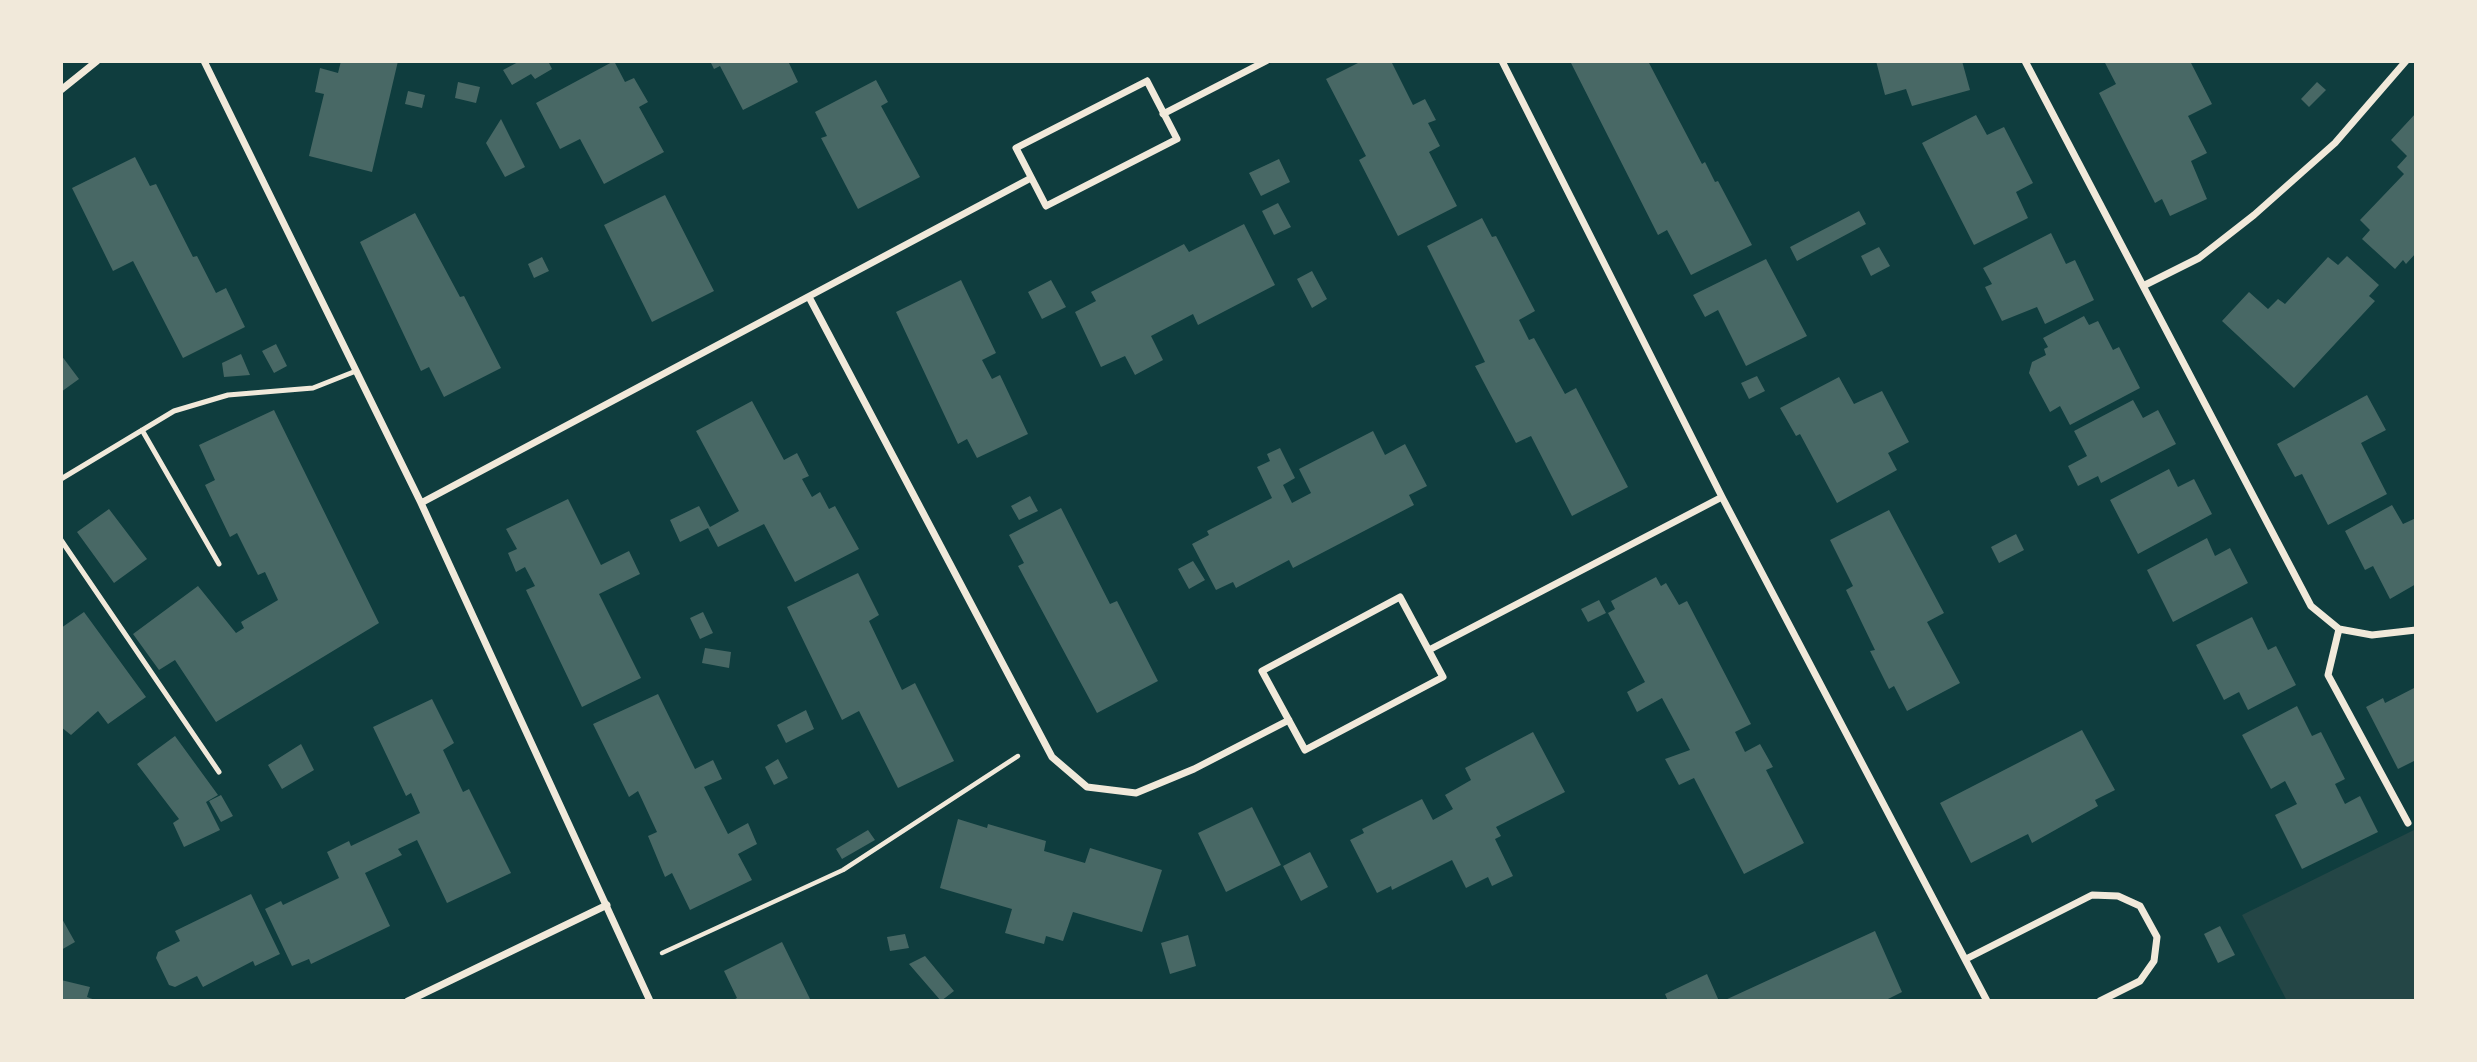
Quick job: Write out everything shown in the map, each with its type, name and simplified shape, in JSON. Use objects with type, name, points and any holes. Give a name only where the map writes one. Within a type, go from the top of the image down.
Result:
[{"type":"street","points":[[61,90],[97,61]]},
{"type":"street","points":[[204,61],[421,503],[650,1001]]},
{"type":"street","points":[[1163,114],[1266,61]]},
{"type":"street","points":[[1502,61],[1721,497],[1987,1001]]},
{"type":"street","points":[[2025,61],[2311,607],[2339,629],[2372,635],[2416,631]]},
{"type":"street","points":[[2143,286],[2199,258],[2254,215],[2335,143],[2406,61]]},
{"type":"street","points":[[1147,81],[1177,139],[1046,206],[1031,178],[1016,148],[1147,81]]},
{"type":"street","points":[[421,503],[1031,178]]},
{"type":"street","points":[[809,297],[1052,757],[1087,787],[1136,793],[1194,769],[1289,720]]},
{"type":"street","points":[[1429,650],[1721,497]]},
{"type":"street","points":[[1400,597],[1443,677],[1305,750],[1289,720],[1262,671],[1400,597]]},
{"type":"street","points":[[2339,629],[2328,675],[2408,823]]},
{"type":"street","points":[[1966,959],[2092,895],[2118,896],[2140,906],[2157,937],[2154,961],[2140,981],[2100,1001]]},
{"type":"street","points":[[408,1001],[607,905]]},
{"type":"lane","points":[[61,479],[174,411],[228,395],[313,388],[356,372]]},
{"type":"lane","points":[[142,429],[219,564]]},
{"type":"lane","points":[[61,540],[219,772]]},
{"type":"path","points":[[633,967],[843,870],[1043,740]]},
{"type":"shaded area","points":[[2416,829],[2416,1001],[2287,1001],[2242,915]]},
{"type":"building","points":[[341,61],[398,61],[372,172],[309,156],[324,94],[315,92],[320,68],[338,73]]},
{"type":"building","points":[[520,61],[548,61],[552,69],[535,79],[531,74],[512,85],[503,70]]},
{"type":"building","points":[[614,61],[625,82],[634,78],[648,102],[639,107],[664,152],[604,184],[580,139],[560,149],[536,103]]},
{"type":"building","points":[[710,61],[788,61],[798,82],[743,110],[720,66],[714,69]]},
{"type":"building","points":[[1362,61],[1391,61],[1413,105],[1425,99],[1436,120],[1428,123],[1440,146],[1429,152],[1457,206],[1398,236],[1359,160],[1366,156],[1326,79]]},
{"type":"building","points":[[1570,61],[1653,61],[1649,63],[1702,164],[1705,162],[1715,182],[1718,181],[1752,245],[1691,275],[1667,230],[1658,235]]},
{"type":"building","points":[[1876,61],[1962,61],[1970,90],[1912,106],[1906,89],[1885,95]]},
{"type":"building","points":[[2104,61],[2190,61],[2212,104],[2188,116],[2207,153],[2191,161],[2207,199],[2170,216],[2162,199],[2155,203],[2099,93],[2116,84]]},
{"type":"building","points":[[876,80],[888,102],[881,106],[920,177],[858,209],[821,138],[827,136],[815,112]]},
{"type":"building","points":[[458,82],[480,87],[476,103],[455,98]]},
{"type":"building","points":[[2317,82],[2326,90],[2309,107],[2301,99]]},
{"type":"building","points":[[408,91],[425,95],[422,108],[405,104]]},
{"type":"building","points":[[2416,113],[2416,253],[2406,264],[2403,260],[2395,269],[2362,239],[2370,230],[2360,220],[2404,174],[2397,167],[2407,156],[2391,140]]},
{"type":"building","points":[[1976,115],[1987,135],[2004,127],[2033,183],[2016,192],[2028,218],[1974,245],[1922,143]]},
{"type":"building","points":[[501,119],[525,167],[505,177],[486,143]]},
{"type":"building","points":[[135,157],[150,186],[156,184],[193,257],[197,256],[216,293],[226,288],[245,327],[183,358],[133,261],[113,271],[72,188]]},
{"type":"building","points":[[1279,159],[1290,182],[1261,196],[1249,173]]},
{"type":"building","points":[[665,195],[714,291],[652,322],[604,225]]},
{"type":"building","points":[[1278,203],[1291,227],[1274,235],[1262,211]]},
{"type":"building","points":[[1859,211],[1866,224],[1797,261],[1790,247]]},
{"type":"building","points":[[415,213],[460,297],[464,296],[501,368],[444,397],[429,367],[421,371],[360,242]]},
{"type":"building","points":[[1482,218],[1492,237],[1496,236],[1535,311],[1519,320],[1529,340],[1534,338],[1565,394],[1576,388],[1628,487],[1572,516],[1531,436],[1516,443],[1475,366],[1485,362],[1427,246]]},
{"type":"building","points":[[1244,224],[1275,285],[1198,325],[1193,314],[1151,336],[1163,360],[1135,375],[1125,356],[1101,367],[1075,312],[1096,301],[1091,292],[1184,244],[1189,252]]},
{"type":"building","points":[[2051,233],[2066,264],[2075,260],[2094,300],[2045,324],[2037,307],[2002,321],[1985,287],[1992,284],[1983,268]]},
{"type":"building","points":[[1879,247],[1890,266],[1871,276],[1861,256]]},
{"type":"building","points":[[2347,256],[2379,285],[2369,296],[2375,301],[2294,388],[2222,321],[2249,292],[2268,309],[2278,299],[2285,304],[2328,257],[2338,265]]},
{"type":"building","points":[[542,257],[549,271],[534,278],[528,264]]},
{"type":"building","points":[[1766,259],[1807,336],[1746,366],[1718,310],[1705,317],[1693,295]]},
{"type":"building","points":[[1312,271],[1327,299],[1312,308],[1297,279]]},
{"type":"building","points":[[961,280],[996,353],[982,360],[992,379],[1000,375],[1028,434],[977,458],[967,439],[958,444],[896,312]]},
{"type":"building","points":[[1051,280],[1066,307],[1042,319],[1028,292]]},
{"type":"building","points":[[2084,316],[2089,325],[2098,321],[2113,350],[2119,347],[2140,388],[2070,425],[2060,406],[2050,412],[2029,373],[2032,362],[2046,355],[2044,349],[2048,347],[2043,338]]},
{"type":"building","points":[[276,344],[287,366],[274,373],[262,351]]},
{"type":"building","points":[[241,354],[250,375],[224,377],[222,363]]},
{"type":"building","points":[[61,355],[79,379],[61,392]]},
{"type":"building","points":[[1757,376],[1765,391],[1749,399],[1741,383]]},
{"type":"building","points":[[1839,377],[1854,404],[1882,391],[1909,442],[1888,453],[1897,470],[1837,503],[1800,434],[1796,436],[1780,408]]},
{"type":"building","points":[[2367,395],[2386,430],[2361,443],[2387,494],[2328,525],[2302,474],[2295,477],[2277,444]]},
{"type":"building","points":[[2133,400],[2143,418],[2158,410],[2176,444],[2101,483],[2098,476],[2078,486],[2068,466],[2087,456],[2074,431]]},
{"type":"building","points":[[752,401],[784,460],[797,453],[809,476],[802,479],[812,497],[820,492],[829,509],[835,506],[859,549],[795,582],[764,524],[718,547],[708,528],[680,542],[670,520],[699,506],[710,527],[739,511],[696,431]]},
{"type":"building","points":[[274,410],[379,623],[216,722],[175,660],[159,670],[133,634],[198,586],[236,633],[244,628],[241,622],[278,600],[265,572],[258,575],[237,533],[230,537],[205,485],[215,480],[199,445]]},
{"type":"building","points":[[1373,431],[1385,455],[1405,444],[1427,486],[1409,495],[1414,505],[1293,568],[1289,560],[1236,588],[1233,582],[1216,590],[1192,544],[1209,535],[1207,531],[1272,498],[1257,467],[1270,461],[1267,454],[1280,448],[1295,478],[1283,485],[1292,503],[1311,493],[1299,469]]},
{"type":"building","points":[[2169,469],[2178,487],[2194,479],[2212,514],[2138,554],[2110,500]]},
{"type":"building","points":[[1030,496],[1038,511],[1019,520],[1011,506]]},
{"type":"building","points":[[568,499],[601,565],[629,551],[640,574],[599,594],[641,678],[582,707],[526,590],[535,586],[525,567],[516,572],[508,553],[517,549],[506,529]]},
{"type":"building","points":[[2392,505],[2403,524],[2416,518],[2416,584],[2390,599],[2373,566],[2365,570],[2345,531]]},
{"type":"building","points":[[1061,508],[1110,604],[1117,601],[1158,681],[1097,713],[1018,566],[1024,563],[1009,535]]},
{"type":"building","points":[[109,509],[147,559],[114,583],[77,532]]},
{"type":"building","points":[[1889,510],[1944,613],[1927,622],[1960,683],[1907,711],[1894,686],[1889,689],[1870,651],[1875,650],[1846,590],[1853,586],[1830,540]]},
{"type":"building","points":[[2016,534],[2024,550],[1999,563],[1991,547]]},
{"type":"building","points":[[2207,538],[2215,556],[2230,548],[2248,583],[2173,622],[2147,570]]},
{"type":"building","points":[[1193,561],[1205,580],[1189,589],[1178,569]]},
{"type":"building","points":[[858,573],[879,615],[869,621],[902,690],[915,683],[954,761],[898,788],[859,711],[842,720],[787,607]]},
{"type":"building","points":[[1656,577],[1661,586],[1666,583],[1679,605],[1687,601],[1751,724],[1735,732],[1745,752],[1760,744],[1773,767],[1766,770],[1804,843],[1744,874],[1694,778],[1679,785],[1665,759],[1690,750],[1662,698],[1637,712],[1627,692],[1645,682],[1608,613],[1615,609],[1611,601]]},
{"type":"building","points":[[1599,600],[1606,613],[1588,622],[1581,609]]},
{"type":"building","points":[[84,612],[146,697],[108,724],[98,711],[71,735],[61,727],[61,628]]},
{"type":"building","points":[[703,612],[713,633],[700,639],[690,618]]},
{"type":"building","points":[[2252,617],[2268,650],[2276,646],[2296,685],[2248,710],[2239,692],[2224,700],[2196,645]]},
{"type":"building","points":[[705,648],[731,652],[729,668],[702,663]]},
{"type":"building","points":[[2416,687],[2416,760],[2398,769],[2366,707],[2383,698],[2385,703]]},
{"type":"building","points":[[658,694],[695,769],[713,760],[722,779],[704,787],[728,834],[748,823],[757,844],[738,854],[752,880],[690,910],[672,873],[665,877],[648,836],[657,832],[638,791],[629,797],[593,724]]},
{"type":"building","points":[[432,699],[454,743],[443,750],[463,792],[469,789],[511,873],[447,903],[417,840],[398,849],[402,855],[365,873],[390,926],[311,964],[309,959],[292,966],[265,909],[281,901],[283,905],[339,878],[327,852],[349,841],[351,846],[420,813],[411,793],[406,796],[373,727]]},
{"type":"building","points":[[2297,706],[2312,736],[2321,732],[2345,779],[2335,784],[2345,804],[2360,796],[2378,832],[2302,869],[2275,815],[2297,804],[2285,781],[2271,789],[2242,735]]},
{"type":"building","points":[[806,710],[814,729],[786,743],[777,725]]},
{"type":"building","points":[[2082,730],[2115,790],[2095,800],[2098,806],[2032,843],[2028,834],[1971,863],[1940,803]]},
{"type":"building","points":[[1533,732],[1565,792],[1496,827],[1501,836],[1495,839],[1513,876],[1492,886],[1488,877],[1466,888],[1452,860],[1392,890],[1391,886],[1377,893],[1350,840],[1364,833],[1362,829],[1422,799],[1433,820],[1453,809],[1445,795],[1471,780],[1465,768]]},
{"type":"building","points":[[175,736],[218,795],[206,802],[220,830],[184,847],[173,823],[179,819],[137,764]]},
{"type":"building","points":[[301,744],[314,770],[282,789],[268,765]]},
{"type":"building","points":[[778,759],[788,778],[774,785],[765,767]]},
{"type":"building","points":[[221,795],[233,816],[221,822],[209,801]]},
{"type":"building","points":[[1252,807],[1281,865],[1226,892],[1198,833]]},
{"type":"building","points":[[958,819],[987,828],[988,824],[1046,841],[1044,851],[1085,863],[1090,848],[1162,870],[1142,932],[1073,912],[1063,941],[1046,936],[1044,944],[1005,933],[1012,909],[940,888]]},
{"type":"building","points":[[868,830],[875,840],[842,859],[836,849]]},
{"type":"building","points":[[1310,852],[1328,887],[1301,901],[1283,866]]},
{"type":"building","points":[[251,894],[280,954],[255,966],[253,961],[203,987],[197,976],[175,987],[169,985],[156,958],[158,952],[180,941],[175,931]]},
{"type":"building","points":[[61,917],[75,942],[61,950]]},
{"type":"building","points":[[2220,926],[2235,955],[2218,963],[2204,934]]},
{"type":"building","points":[[1875,931],[1902,992],[1884,1001],[1723,1001]]},
{"type":"building","points":[[905,934],[909,948],[890,951],[887,937]]},
{"type":"building","points":[[1188,935],[1196,966],[1170,974],[1161,943]]},
{"type":"building","points":[[782,942],[811,1001],[731,1001],[737,998],[724,971]]},
{"type":"building","points":[[925,956],[954,991],[941,1001],[909,964]]},
{"type":"building","points":[[1707,974],[1719,1001],[1668,1001],[1665,994]]},
{"type":"building","points":[[61,980],[90,987],[87,997],[98,1001],[61,1001]]}]
